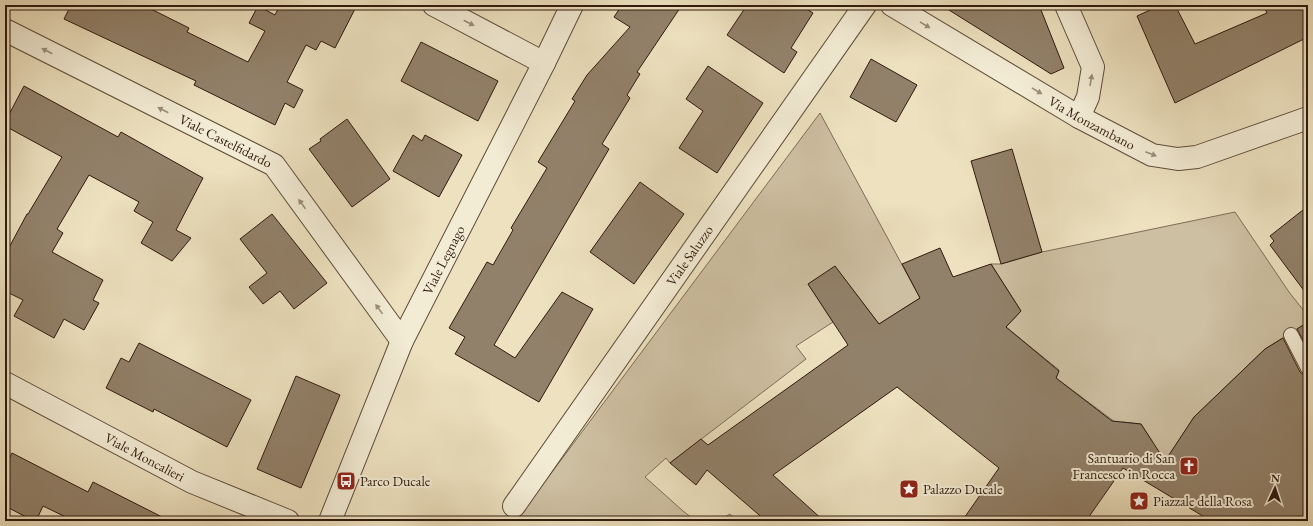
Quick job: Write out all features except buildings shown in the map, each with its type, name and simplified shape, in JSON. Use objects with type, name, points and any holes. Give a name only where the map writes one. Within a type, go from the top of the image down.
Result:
[{"type":"street","points":[[434,5],[544,63]]},
{"type":"street","name":"Viale Legnago","points":[[330,521],[402,341],[544,63],[572,5]]},
{"type":"street","name":"Viale Saluzzo","points":[[514,506],[865,5]]},
{"type":"street","name":"Via Monzambano","points":[[892,5],[1079,117],[1152,155],[1178,159],[1197,158],[1308,118]]},
{"type":"street","points":[[1066,5],[1093,67],[1088,97],[1079,117]]},
{"type":"street","name":"Viale Castelfidardo","points":[[5,30],[274,165],[402,341]]},
{"type":"street","name":"Viale Moncalieri","points":[[5,383],[192,482],[288,521]]},
{"type":"lane","points":[[1292,334],[1308,368]]},
{"type":"shaded area","points":[[820,113],[920,298],[879,324],[835,267],[808,284],[833,322],[796,346],[806,359],[670,463],[666,458],[645,477],[696,521],[519,521],[517,519]]},
{"type":"shaded area","points":[[1235,212],[1289,292],[1308,316],[1308,322],[1265,349],[1194,417],[1157,474],[1144,460],[1152,441],[1141,424],[1122,422],[1119,425],[1056,378],[1059,370],[1006,327],[1021,311],[991,264],[1001,264],[1042,252]]},
{"type":"shaded area","points":[[730,514],[738,521],[718,521]]},
{"type":"place","name":"Santuario di San Francesco in Rocca","points":[[1189,466]]},
{"type":"place","name":"Parco Ducale","points":[[346,481]]},
{"type":"place","name":"Palazzo Ducale","points":[[909,489]]},
{"type":"place","name":"Piazzale della Rosa","points":[[1139,501]]}]
